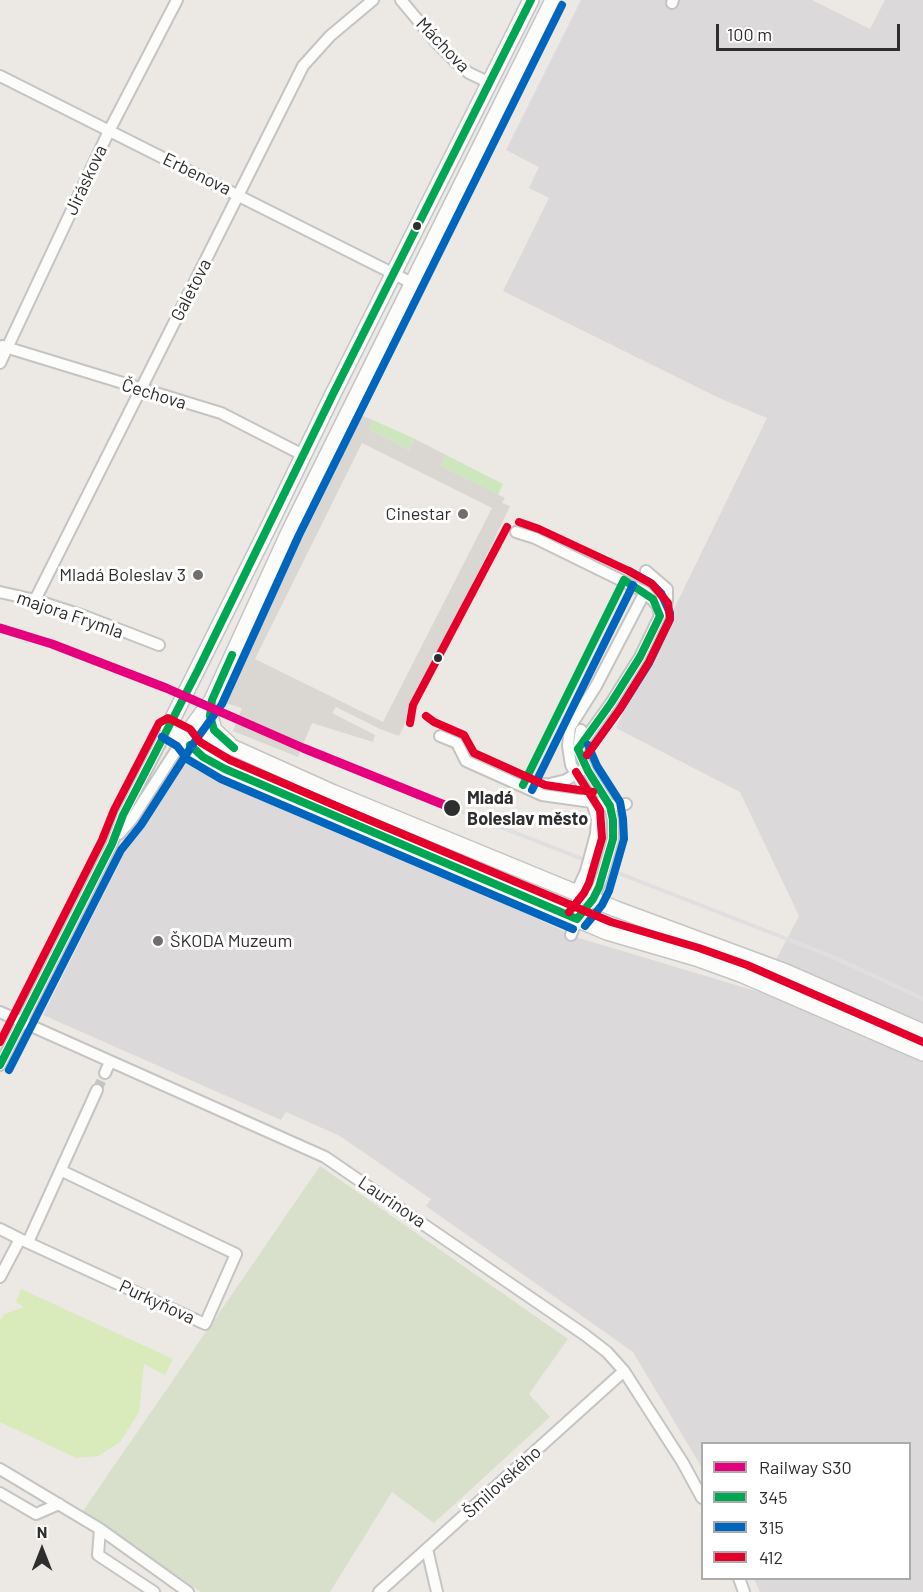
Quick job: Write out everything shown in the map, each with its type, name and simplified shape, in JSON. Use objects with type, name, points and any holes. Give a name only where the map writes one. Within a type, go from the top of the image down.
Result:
[{"type":"street","name":"Jiráskova","points":[[0,363],[3,347],[109,131],[177,0]]},
{"type":"street","name":"Galetova","points":[[35,600],[303,66],[330,36],[373,0]]},
{"type":"street","name":"Máchova","points":[[401,0],[456,62],[469,73],[489,83]]},
{"type":"street","points":[[0,1065],[531,0]]},
{"type":"street","points":[[111,844],[132,819],[184,738],[212,700],[290,530],[553,0]]},
{"type":"street","name":"Erbenova","points":[[0,76],[412,283]]},
{"type":"street","name":"Čechova","points":[[3,347],[221,414],[303,455]]},
{"type":"street","points":[[516,532],[535,538],[645,592],[658,606],[660,616]]},
{"type":"street","points":[[578,749],[611,704],[640,657],[667,601],[667,589],[646,571]]},
{"type":"street","name":"majora Frymla","points":[[0,592],[35,600],[84,616],[159,645]]},
{"type":"street","points":[[577,919],[593,899],[602,877],[613,839],[613,820],[610,806],[581,771],[571,765],[568,746],[570,728],[596,686],[645,592]]},
{"type":"street","points":[[212,700],[210,716],[214,730],[234,748]]},
{"type":"street","points":[[168,728],[184,738],[202,757],[225,769],[607,932],[743,975],[923,1053]]},
{"type":"street","points":[[572,934],[577,919],[577,891],[586,871],[596,834],[597,819],[581,771],[578,749],[581,730]]},
{"type":"street","points":[[440,735],[457,743],[466,761],[542,795],[610,806],[626,804]]},
{"type":"street","points":[[184,738],[210,740],[234,748],[334,793],[624,912],[786,972],[923,1032]]},
{"type":"street","points":[[523,785],[550,784],[566,780],[581,771]]},
{"type":"street","name":"Laurinova","points":[[0,1012],[325,1157],[585,1335],[607,1352],[624,1371],[683,1463],[701,1496]]},
{"type":"street","points":[[105,1073],[110,1062]]},
{"type":"street","points":[[0,1277],[24,1240],[62,1171],[97,1090]]},
{"type":"street","name":"Purkyňova","points":[[0,1229],[205,1324],[236,1254],[62,1171]]},
{"type":"street","name":"Šmilovského","points":[[379,1592],[624,1371]]},
{"type":"street","points":[[0,1469],[100,1529],[188,1592]]},
{"type":"street","points":[[0,1493],[36,1514],[59,1504]]},
{"type":"street","points":[[100,1529],[98,1555],[154,1592]]},
{"type":"street","points":[[427,1549],[437,1592]]},
{"type":"shaded area","points":[[581,0],[812,0],[870,29],[885,0],[923,0],[923,1592],[760,1592],[754,1580],[911,1580],[911,1442],[701,1442],[701,1466],[633,1352],[426,1206],[431,1199],[340,1136],[286,1112],[281,1120],[43,1015],[118,866],[132,829],[175,765],[192,762],[223,774],[579,938],[759,992],[799,916],[740,792],[616,728],[767,418],[719,398],[503,291],[549,198],[529,188],[539,167],[506,150]]},
{"type":"shaded area","points":[[360,415],[373,420],[369,429],[409,450],[415,439],[446,455],[441,466],[505,498],[502,503],[510,506],[399,736],[336,707],[332,713],[375,735],[373,742],[312,723],[298,757],[233,731],[242,708],[222,702]],"holes":[[[362,443],[492,508],[383,722],[255,659]]]},
{"type":"green space","points":[[373,420],[415,439],[409,450],[369,429]]},
{"type":"green space","points":[[446,455],[503,484],[498,495],[441,466]]},
{"type":"green space","points":[[616,921],[712,951],[758,969],[923,1039],[923,1044],[826,1001],[743,968],[614,927]]},
{"type":"green space","points":[[320,1166],[568,1339],[529,1394],[550,1417],[434,1523],[392,1492],[330,1592],[201,1592],[83,1511]]},
{"type":"green space","points":[[21,1289],[173,1359],[165,1375],[144,1364],[139,1412],[120,1442],[98,1456],[76,1458],[0,1422],[0,1320],[5,1314],[24,1307],[16,1302]]},
{"type":"tunnel","points":[[97,1090],[105,1073]]},
{"type":"railway","points":[[452,808],[833,957],[923,999]]},
{"type":"rail line","name":"S30","points":[[0,628],[52,644],[166,688],[303,748],[452,808]]},
{"type":"transit line","name":"345","points":[[0,1065],[531,0]]},
{"type":"transit line","name":"315","points":[[9,1070],[121,850],[141,825],[193,744],[222,704],[299,535],[562,5]]},
{"type":"transit line","name":"412","points":[[519,522],[629,571],[652,584],[668,603],[670,619],[649,662],[620,709],[587,755]]},
{"type":"transit line","name":"412","points":[[410,723],[413,705],[507,527]]},
{"type":"transit line","name":"315","points":[[587,755],[649,663],[670,619],[670,613],[661,593],[651,583],[629,571]]},
{"type":"transit line","name":"345","points":[[578,749],[640,657],[660,616],[653,599],[624,580]]},
{"type":"transit line","name":"345","points":[[523,785],[624,580]]},
{"type":"transit line","name":"315","points":[[532,790],[633,585]]},
{"type":"transit line","name":"345","points":[[232,655],[212,700],[210,716],[214,730],[234,748]]},
{"type":"transit line","name":"412","points":[[426,716],[464,735],[474,753],[545,785],[593,792]]},
{"type":"transit line","name":"412","points":[[0,1042],[159,723],[168,718],[190,729],[200,742],[230,760],[348,811],[611,922],[747,965],[923,1042]]},
{"type":"transit line","name":"315","points":[[162,737],[177,746],[187,759],[221,779],[573,929]]},
{"type":"transit line","name":"345","points":[[190,745],[203,757],[225,769],[577,919]]},
{"type":"transit line","name":"315","points":[[585,926],[602,905],[609,891],[624,839],[620,802],[597,766],[588,745]]},
{"type":"transit line","name":"345","points":[[577,919],[593,899],[599,887],[613,839],[610,806],[588,771],[578,749]]},
{"type":"transit line","name":"412","points":[[569,912],[589,883],[602,838],[600,810],[576,772]]},
{"type":"place","name":"Cinestar","points":[[463,514]]},
{"type":"place","name":"Mladá Boleslav 3","points":[[198,575]]},
{"type":"place","name":"Mladá Boleslav město","points":[[452,808]]},
{"type":"place","name":"ŠKODA Muzeum","points":[[158,941]]}]
